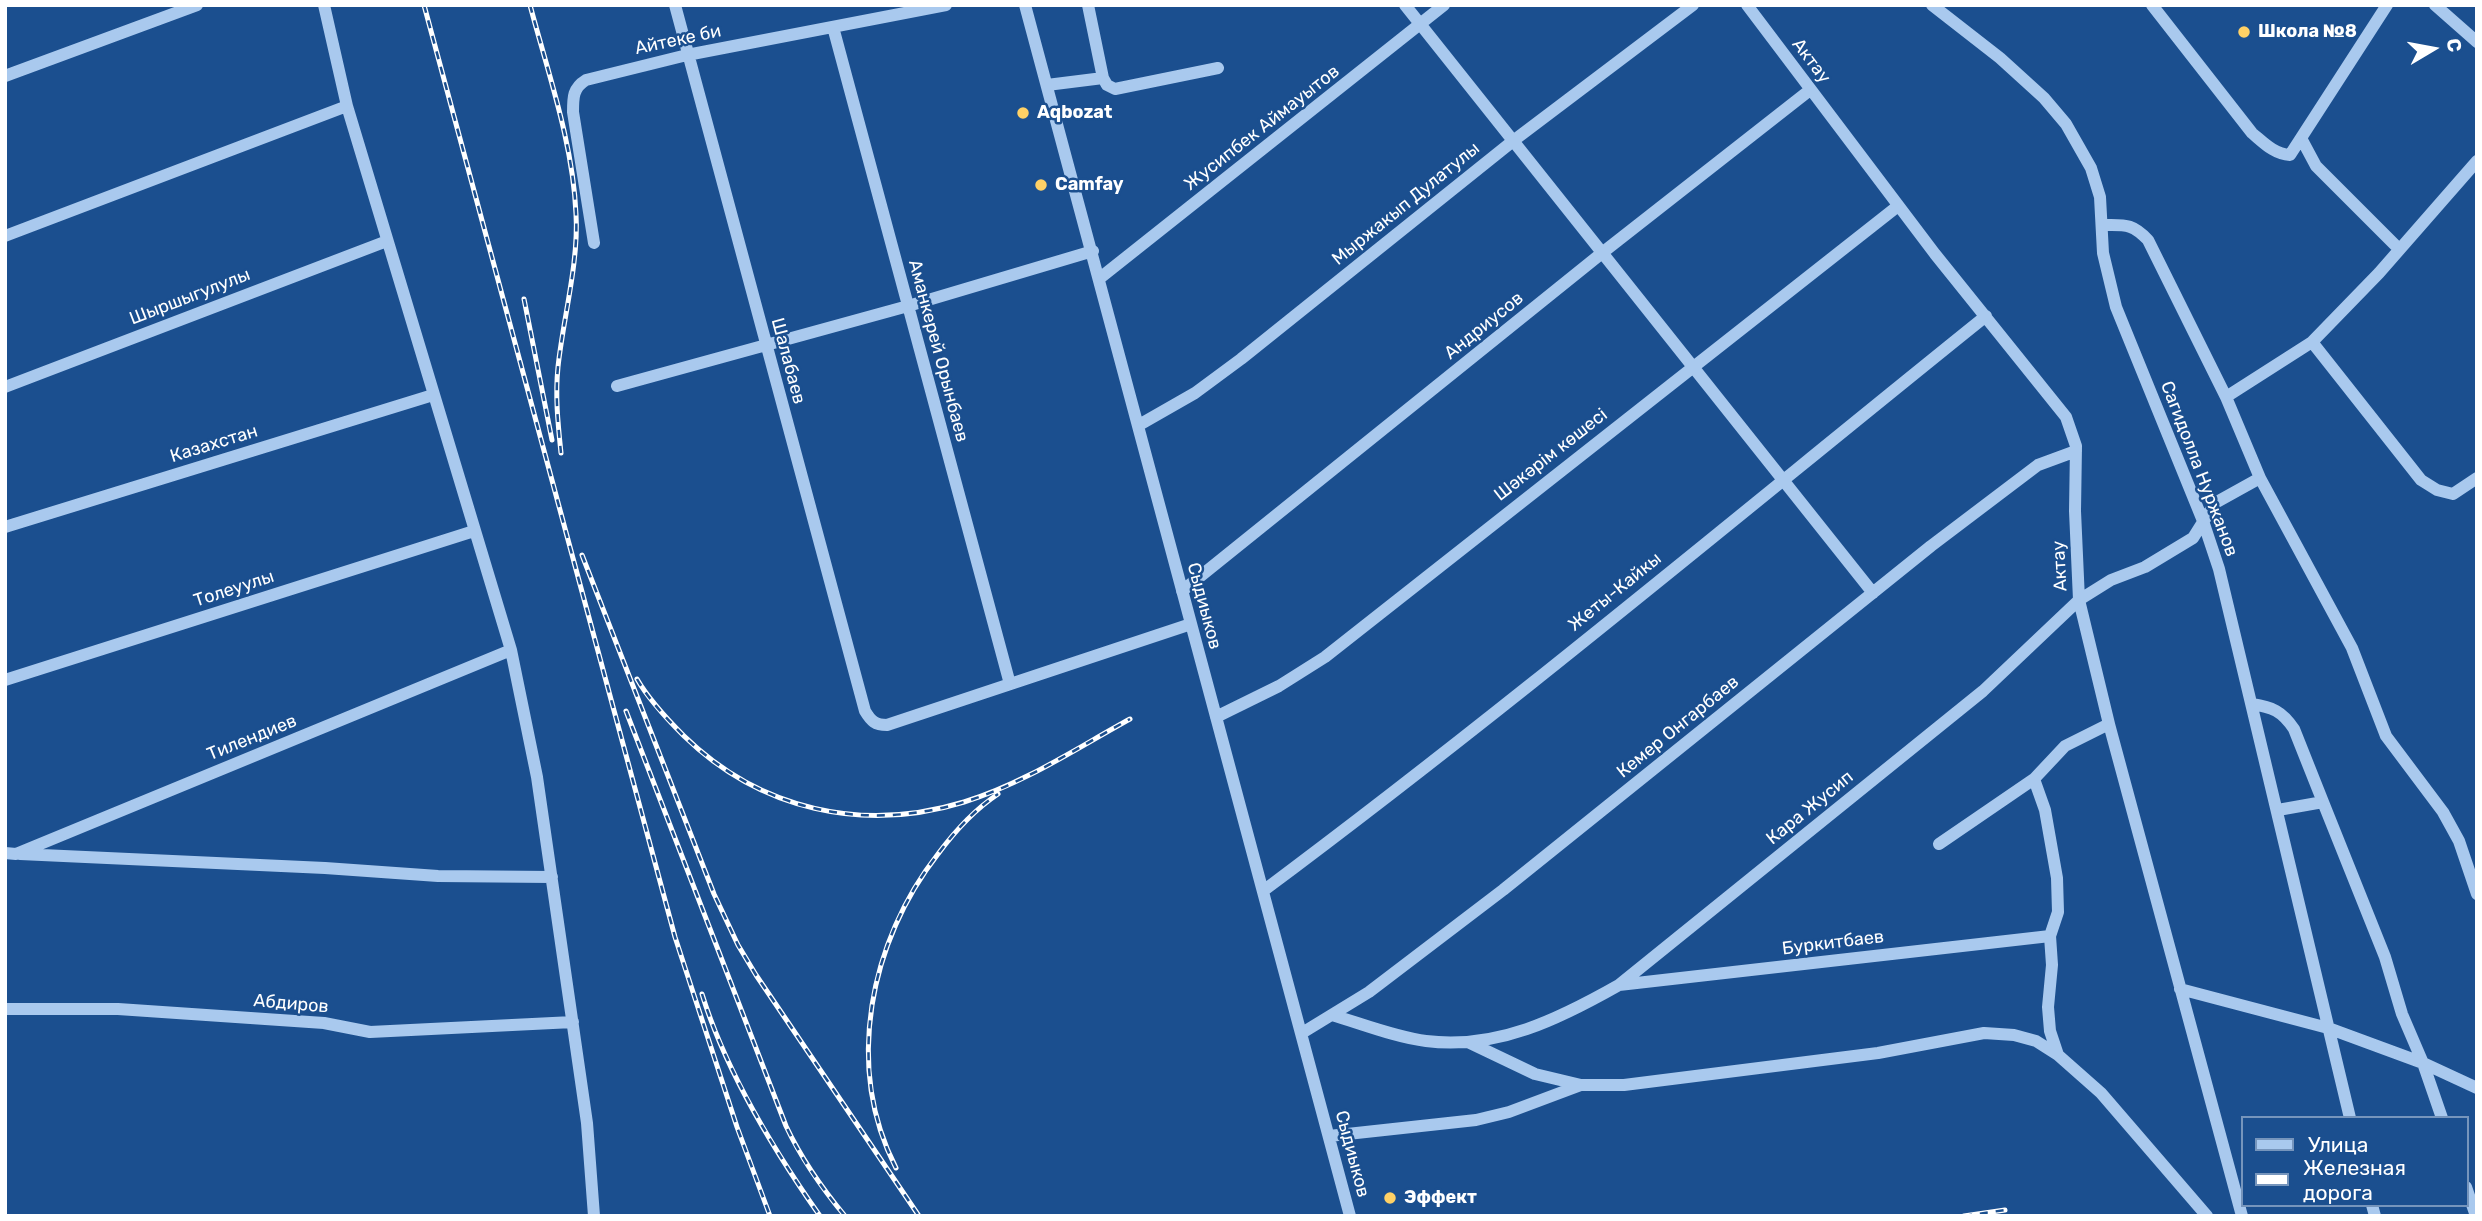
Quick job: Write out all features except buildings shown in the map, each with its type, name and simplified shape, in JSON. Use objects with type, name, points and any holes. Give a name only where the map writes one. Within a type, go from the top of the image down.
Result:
[{"type":"street","points":[[5,76],[197,5]]},
{"type":"street","points":[[324,5],[347,106],[511,650],[537,777],[552,877],[587,1124],[594,1216]]},
{"type":"street","name":"Шалабаев","points":[[675,5],[865,711],[874,723],[887,725],[1010,684]]},
{"type":"street","name":"Айтеке би","points":[[594,243],[573,112],[573,97],[577,86],[586,80],[687,55],[946,5]]},
{"type":"street","name":"Сыдиыков","points":[[1025,5],[1350,1216]]},
{"type":"street","points":[[1088,5],[1107,86],[1115,89],[1218,68]]},
{"type":"street","points":[[1405,5],[1873,593]]},
{"type":"street","name":"Жусипбек Аймауытов","points":[[1100,278],[1444,5]]},
{"type":"street","name":"Мыржакып Дулатулы","points":[[1139,425],[1195,393],[1241,359],[1513,141],[1693,5]]},
{"type":"street","name":"Актау","points":[[1747,5],[1898,205],[2066,417],[2076,446],[2075,511],[2079,600],[2109,724],[2242,1216]]},
{"type":"street","name":"Сагидолла Нуржанов","points":[[1932,5],[2000,58],[2044,98],[2066,124],[2091,168],[2100,197],[2103,253],[2116,307],[2203,521],[2219,569],[2350,1116]]},
{"type":"street","points":[[2152,5],[2252,133],[2272,150],[2290,155],[2387,5]]},
{"type":"street","points":[[2435,5],[2477,42]]},
{"type":"street","name":"Аманкерей Орынбаев","points":[[833,27],[1010,684]]},
{"type":"street","points":[[1047,85],[1103,78]]},
{"type":"street","name":"Андриусов","points":[[1182,591],[1602,253],[1811,90]]},
{"type":"street","points":[[5,236],[347,106]]},
{"type":"street","points":[[2301,138],[2316,166],[2399,249]]},
{"type":"street","points":[[2227,397],[2312,342],[2477,160]]},
{"type":"street","name":"Шәкәрім көшесі","points":[[1216,717],[1279,686],[1325,657],[1898,205]]},
{"type":"street","points":[[2103,225],[2127,225],[2137,229],[2148,240],[2227,397],[2260,478],[2351,648],[2386,736],[2443,812],[2459,841],[2477,894]]},
{"type":"street","name":"Шыршыгулулы","points":[[5,387],[387,241]]},
{"type":"street","points":[[617,386],[908,306],[1093,251]]},
{"type":"street","name":"Жеты-Кайкы","points":[[1264,891],[1381,801],[1986,316]]},
{"type":"street","points":[[2312,342],[2421,480],[2437,490],[2454,494],[2477,478]]},
{"type":"street","name":"Казахстан","points":[[5,527],[433,395]]},
{"type":"street","name":"Кемер Онгарбаев","points":[[1302,1033],[1369,992],[1503,890],[1873,593],[2038,465],[2076,452]]},
{"type":"street","name":"Кара Жусип","points":[[1332,1015],[1425,1041],[1468,1042],[1513,1036],[1568,1014],[1619,985],[1983,691],[2079,600],[2111,580],[2145,567],[2193,538],[2215,503],[2260,478]]},
{"type":"street","name":"Толеуулы","points":[[5,680],[474,531]]},
{"type":"street","points":[[1010,684],[1191,624]]},
{"type":"street","name":"Тилендиев","points":[[11,853],[511,650]]},
{"type":"street","points":[[2252,704],[2280,711],[2294,729],[2385,957],[2402,1014],[2441,1116]]},
{"type":"street","points":[[1939,844],[2034,779],[2065,746],[2109,724]]},
{"type":"street","points":[[2034,779],[2045,810],[2057,878],[2058,912],[2050,936],[2052,965],[2048,1007],[2050,1031],[2058,1055]]},
{"type":"street","points":[[2278,810],[2323,802]]},
{"type":"street","points":[[11,853],[438,876],[552,877]]},
{"type":"street","name":"Буркитбаев","points":[[1619,985],[2050,936]]},
{"type":"street","points":[[2180,989],[2328,1028],[2423,1063],[2477,1088]]},
{"type":"street","name":"Абдиров","points":[[5,1009],[146,1011],[324,1023],[370,1032],[573,1022]]},
{"type":"street","points":[[1468,1042],[1535,1074],[1581,1085],[1624,1085],[1864,1054],[1984,1033],[2014,1035],[2036,1041],[2058,1055],[2101,1093],[2207,1216]]},
{"type":"street","points":[[1329,1136],[1476,1120],[1509,1112],[1581,1085]]},
{"type":"street","points":[[2468,1194],[2476,1216]]},
{"type":"railway","points":[[424,5],[675,937],[737,1127],[770,1216]]},
{"type":"railway","points":[[530,5],[565,135],[576,214],[573,271],[557,378],[561,453]]},
{"type":"railway","points":[[524,299],[552,440]]},
{"type":"railway","points":[[582,555],[714,894],[738,945],[919,1216]]},
{"type":"railway","points":[[637,679],[653,702],[684,736],[714,761],[746,782],[779,798],[851,814],[888,815],[926,811],[964,802],[1007,786],[1130,719]]},
{"type":"railway","points":[[626,711],[786,1126],[812,1173],[845,1216]]},
{"type":"railway","points":[[896,1168],[880,1129],[871,1088],[869,1047],[872,1005],[881,965],[895,925],[938,854],[965,821],[998,794]]},
{"type":"railway","points":[[702,994],[724,1051],[753,1109],[820,1216]]},
{"type":"railway","points":[[1964,1216],[2005,1210]]},
{"type":"place","name":"Школа №8","points":[[2244,32]]},
{"type":"place","name":"Aqbozat","points":[[1023,113]]},
{"type":"place","name":"Camfay","points":[[1041,185]]},
{"type":"place","name":"Эффект","points":[[1390,1198]]}]
